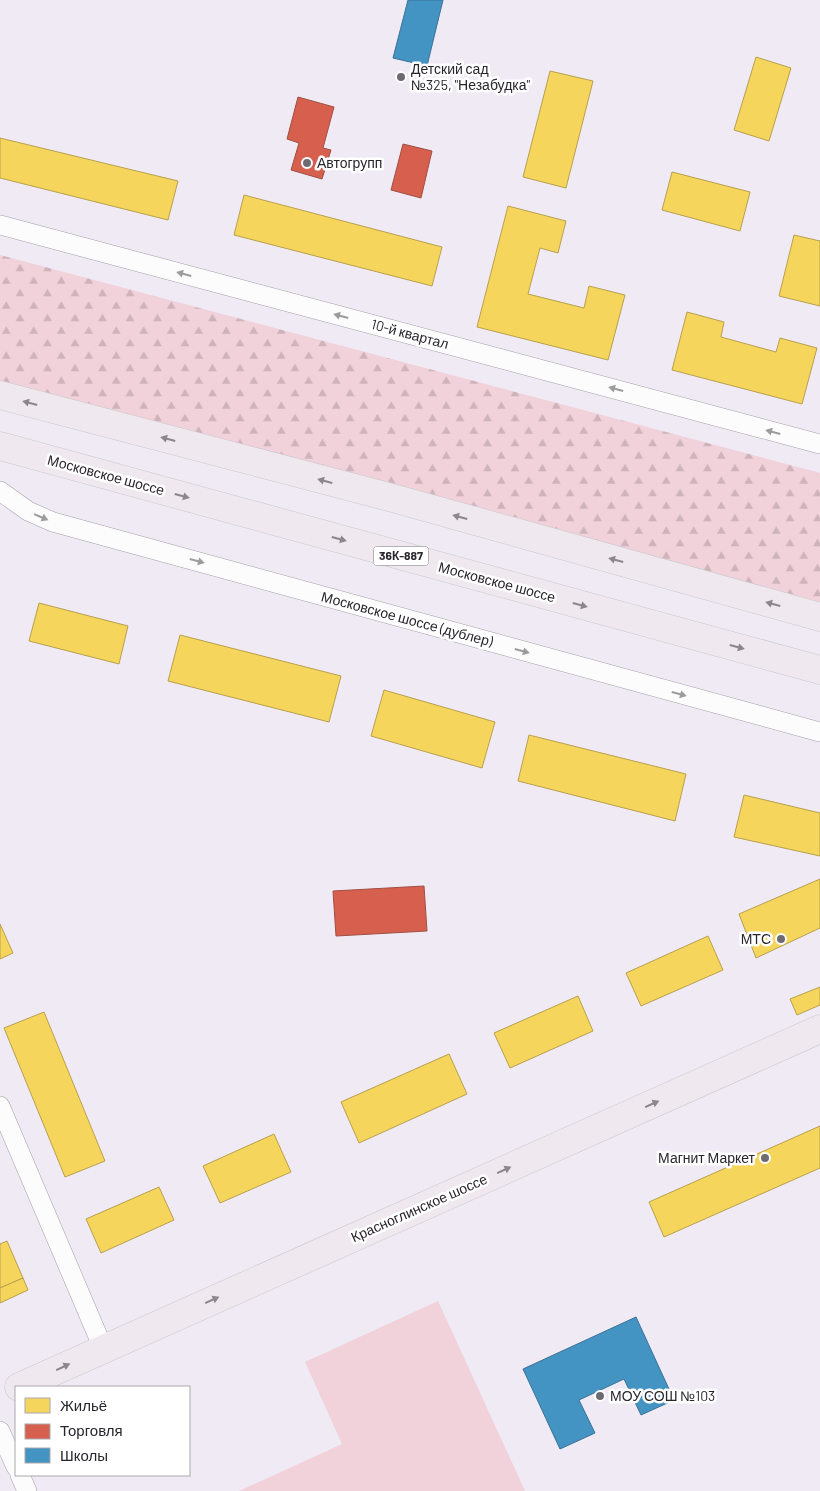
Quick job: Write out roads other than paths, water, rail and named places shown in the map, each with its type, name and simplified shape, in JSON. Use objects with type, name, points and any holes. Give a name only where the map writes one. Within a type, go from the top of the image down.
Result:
[{"type":"main road","points":[[0,395],[389,497],[820,616]]},
{"type":"main road","name":"Московское шоссе","points":[[0,446],[820,670]]},
{"type":"main road","name":"Красноглинское шоссе","points":[[22,1386],[103,1348],[820,1029]]},
{"type":"main road","name":"Красноглинское шоссе","points":[[0,1396],[15,1389]]},
{"type":"street","name":"10-й квартал","points":[[0,225],[820,444]]},
{"type":"street","name":"Московское шоссе (дублер)","points":[[0,491],[28,512],[53,522],[820,732]]},
{"type":"street","points":[[0,1106],[103,1348]]},
{"type":"street","points":[[0,1431],[15,1465]]},
{"type":"street","points":[[20,1476],[27,1491]]},
{"type":"place","name":"Детский сад №325, \"Незабудка\"","points":[[401,77]]},
{"type":"place","name":"Автогрупп","points":[[307,163]]},
{"type":"place","name":"МТС","points":[[781,939]]},
{"type":"place","name":"Магнит Маркет","points":[[765,1158]]},
{"type":"place","name":"МОУ СОШ №103","points":[[600,1396]]}]
